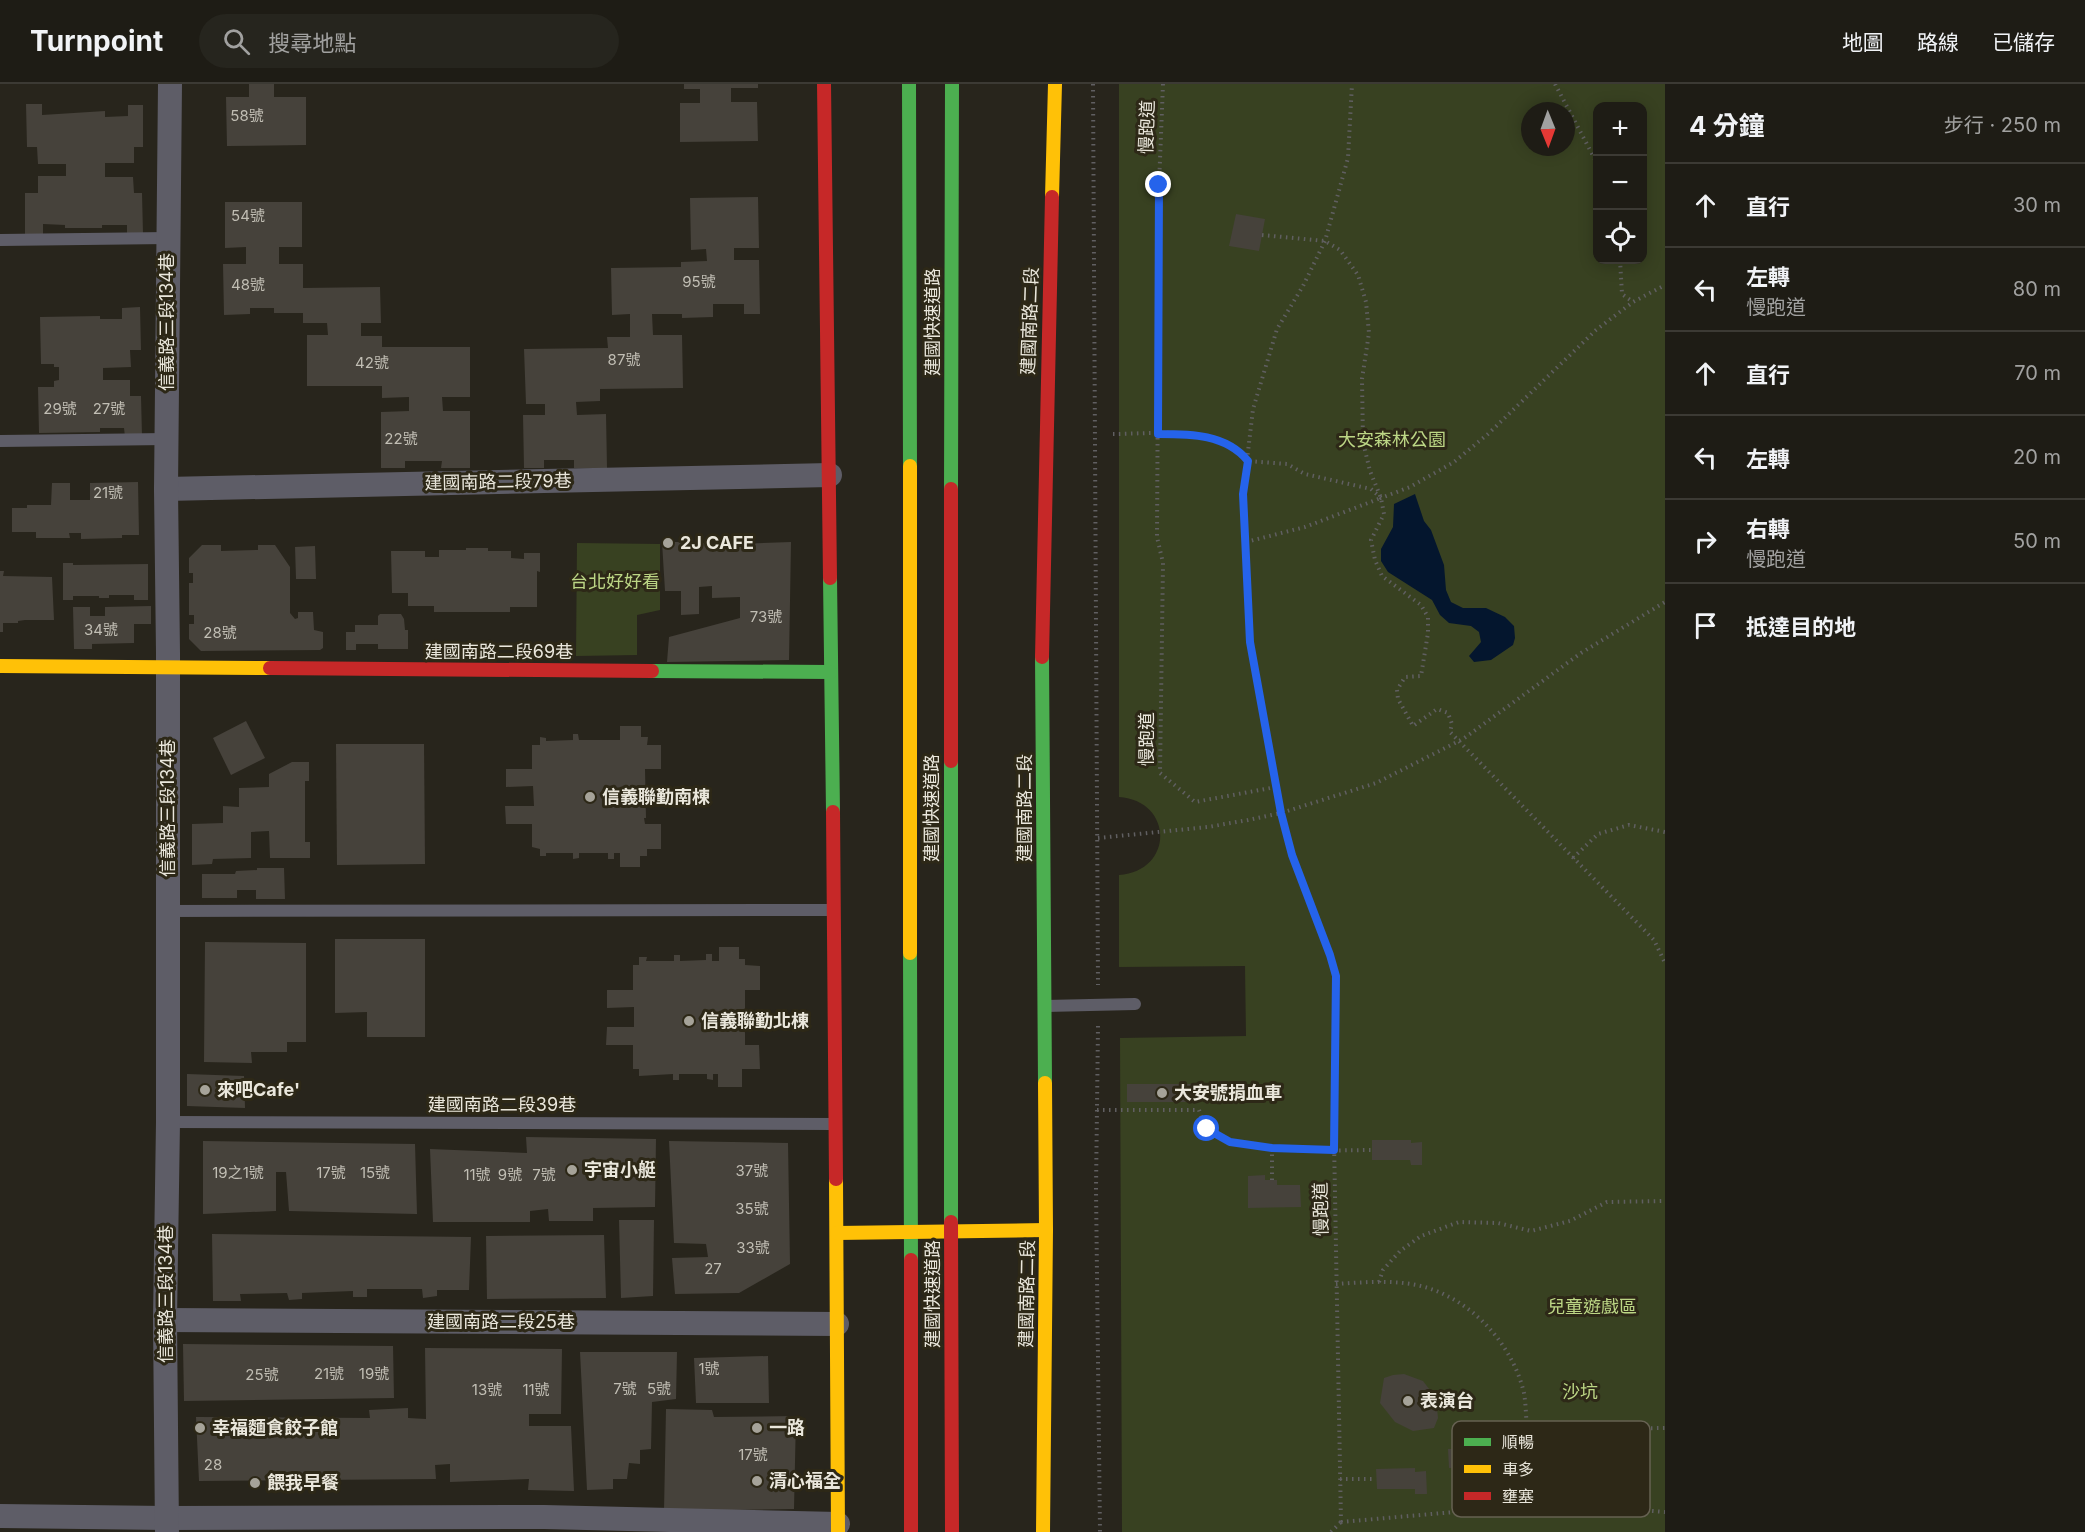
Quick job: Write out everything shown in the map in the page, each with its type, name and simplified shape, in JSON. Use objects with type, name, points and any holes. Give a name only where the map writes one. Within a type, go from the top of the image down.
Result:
[{"type":"main road","points":[[824,84],[830,476],[830,672],[835,910],[838,1528]]},
{"type":"main road","name":"建國快速道路","points":[[909,84],[911,1532]]},
{"type":"main road","name":"建國快速道路","points":[[952,84],[950,1096],[952,1532]]},
{"type":"main road","name":"建國南路二段","points":[[1042,1532],[1046,1230],[1042,628],[1055,84]]},
{"type":"main road","name":"建國南路二段69巷","points":[[0,666],[830,672]]},
{"type":"main road","points":[[837,1233],[1046,1230]]},
{"type":"street","name":"信義路三段134巷","points":[[166,1525],[168,668],[166,440],[170,84]]},
{"type":"street","name":"建國南路二段79巷","points":[[166,489],[830,476]]},
{"type":"street","name":"建國南路二段25巷","points":[[165,1320],[837,1324]]},
{"type":"street","points":[[0,1515],[166,1525],[544,1517],[838,1528]]},
{"type":"lane","points":[[0,240],[168,238]]},
{"type":"lane","points":[[0,441],[166,440]]},
{"type":"lane","points":[[168,911],[835,910]]},
{"type":"lane","points":[[1044,1006],[1135,1004]]},
{"type":"lane","name":"建國南路二段39巷","points":[[168,1122],[836,1124]]},
{"type":"path","points":[[1093,84],[1098,991]]},
{"type":"path","name":"慢跑道","points":[[1163,84],[1159,185],[1157,537],[1163,563],[1160,773],[1195,802],[1276,787],[1292,855],[1336,976],[1334,1150],[1341,1522]]},
{"type":"path","points":[[1276,787],[1250,642],[1243,494],[1252,409],[1276,329],[1325,241],[1348,158],[1352,84]]},
{"type":"path","points":[[1555,84],[1593,156]]},
{"type":"path","points":[[1262,235],[1325,241],[1340,250],[1358,275],[1366,302],[1369,333],[1362,379],[1363,442],[1384,514],[1371,540],[1375,560],[1382,576],[1421,605],[1428,617],[1428,633],[1421,676],[1405,677],[1397,690],[1398,699],[1413,726],[1437,709],[1448,713],[1452,724],[1450,732],[1654,940],[1663,954],[1665,963]]},
{"type":"path","points":[[1620,264],[1622,294],[1633,303]]},
{"type":"path","points":[[1246,542],[1305,527],[1410,487],[1454,462],[1488,434],[1596,330],[1633,303],[1665,285]]},
{"type":"path","points":[[1113,434],[1182,434],[1224,441],[1241,452],[1248,461],[1287,464],[1305,474],[1371,489],[1381,498]]},
{"type":"path","points":[[1098,838],[1208,827],[1281,813],[1376,783],[1459,741],[1581,653],[1665,602]]},
{"type":"path","points":[[1573,858],[1598,834],[1629,825],[1665,832]]},
{"type":"path","points":[[1098,1015],[1096,1200],[1100,1532]]},
{"type":"path","points":[[1097,1110],[1199,1110],[1207,1129],[1230,1142],[1272,1148],[1372,1150]]},
{"type":"path","points":[[1272,1148],[1272,1180]]},
{"type":"path","points":[[1379,1282],[1383,1270],[1400,1251],[1421,1236],[1459,1222],[1498,1222],[1531,1231],[1570,1221],[1607,1202],[1665,1201]]},
{"type":"path","points":[[1336,1284],[1391,1282],[1428,1288],[1462,1304],[1490,1329],[1511,1359],[1524,1394],[1526,1421]]},
{"type":"path","points":[[1650,1428],[1665,1428]]},
{"type":"path","points":[[1340,1479],[1376,1479]]},
{"type":"path","points":[[1650,1511],[1665,1512]]},
{"type":"path","points":[[1330,1532],[1341,1522],[1452,1512]]},
{"type":"green space","name":"大安森林公園","points":[[1119,84],[1665,84],[1665,1532],[1122,1532],[1120,1038],[1246,1036],[1245,966],[1119,967],[1119,875],[1137,871],[1150,862],[1158,850],[1160,836],[1158,822],[1150,810],[1137,801],[1119,797]]},
{"type":"green space","name":"台北好好看","points":[[577,543],[660,544],[660,610],[637,615],[637,655],[576,656]]},
{"type":"water","points":[[1415,494],[1424,521],[1431,530],[1444,565],[1446,590],[1451,602],[1463,608],[1486,608],[1505,617],[1514,626],[1513,645],[1491,660],[1474,662],[1469,656],[1481,642],[1479,632],[1471,626],[1449,623],[1440,615],[1432,600],[1388,572],[1381,561],[1381,549],[1393,527],[1394,504]]},
{"type":"building","points":[[249,84],[274,84],[274,97],[306,97],[306,145],[227,146],[226,97],[249,97]]},
{"type":"building","points":[[684,84],[758,84],[758,88],[731,88],[731,102],[757,102],[758,141],[680,142],[680,103],[700,103],[700,89],[684,89]]},
{"type":"building","points":[[26,104],[42,104],[42,115],[105,111],[105,117],[128,116],[128,105],[143,105],[143,147],[134,147],[134,163],[105,163],[105,177],[133,177],[134,193],[142,193],[143,234],[127,235],[127,225],[65,228],[65,225],[43,224],[43,235],[25,235],[25,193],[38,193],[38,176],[66,176],[66,164],[38,164],[37,147],[27,147]]},
{"type":"building","points":[[758,197],[759,248],[734,248],[734,260],[759,260],[760,314],[744,314],[744,304],[713,304],[713,317],[682,318],[682,314],[652,314],[653,335],[682,335],[683,388],[600,389],[600,401],[576,402],[577,415],[606,414],[607,468],[574,468],[574,460],[544,460],[544,468],[524,468],[523,415],[545,415],[545,404],[526,404],[524,349],[608,348],[607,337],[630,337],[630,314],[612,315],[611,268],[681,267],[681,262],[707,261],[706,249],[691,250],[690,198]]},
{"type":"building","points":[[225,202],[302,202],[302,247],[279,247],[279,264],[303,264],[303,288],[380,287],[381,323],[361,323],[361,336],[382,336],[382,347],[470,347],[470,397],[442,397],[443,411],[470,411],[470,468],[441,468],[442,461],[405,461],[405,468],[381,468],[381,412],[409,411],[409,397],[382,398],[382,386],[307,386],[307,335],[328,335],[327,323],[303,323],[303,313],[274,313],[274,308],[250,308],[250,314],[224,315],[223,264],[246,264],[246,247],[225,248]]},
{"type":"building","points":[[1236,214],[1265,219],[1259,251],[1229,246]]},
{"type":"building","points":[[140,307],[141,350],[130,350],[131,367],[103,368],[103,380],[130,380],[130,396],[141,396],[142,436],[125,437],[124,428],[100,428],[100,432],[39,433],[38,387],[54,387],[54,381],[59,380],[59,367],[54,367],[54,364],[41,364],[40,317],[100,316],[100,319],[122,319],[122,308]]},
{"type":"building","points":[[138,482],[139,535],[122,535],[122,538],[81,539],[81,533],[69,533],[70,538],[36,538],[36,532],[12,532],[12,508],[27,508],[27,505],[51,505],[52,483],[70,483],[70,500],[90,500],[90,483]]},
{"type":"building","points":[[662,542],[699,542],[713,545],[791,542],[789,660],[667,662],[669,637],[740,618],[740,597],[712,598],[712,586],[699,587],[699,614],[681,615],[681,591],[665,591]]},
{"type":"building","points":[[202,545],[221,545],[221,551],[258,550],[258,545],[275,545],[290,567],[290,613],[295,619],[298,618],[298,612],[313,612],[314,630],[323,632],[323,648],[320,650],[201,651],[189,639],[189,624],[194,624],[194,615],[189,615],[189,583],[193,583],[193,573],[189,573],[189,558]]},
{"type":"building","points":[[315,546],[316,579],[296,579],[295,547]]},
{"type":"building","points":[[466,548],[511,551],[511,558],[524,559],[524,553],[540,553],[540,572],[537,571],[537,607],[510,607],[510,612],[434,612],[434,606],[408,606],[408,593],[392,593],[391,551],[425,551],[425,557],[439,557],[439,550],[466,550]]},
{"type":"building","points":[[63,563],[73,563],[73,565],[148,564],[148,600],[134,600],[134,595],[109,595],[109,598],[73,596],[73,600],[63,600]]},
{"type":"building","points":[[0,571],[4,571],[3,576],[52,577],[54,620],[3,623],[3,632],[0,632]]},
{"type":"building","points":[[151,606],[151,624],[134,624],[134,643],[92,644],[92,649],[74,649],[73,607],[90,607],[90,616],[105,616],[105,607]]},
{"type":"building","points":[[380,614],[401,614],[405,630],[408,630],[408,649],[378,649],[378,644],[356,644],[356,650],[346,650],[346,632],[355,632],[355,625],[378,625]]},
{"type":"building","points":[[246,721],[265,758],[231,775],[213,738]]},
{"type":"building","name":"信義聯勤南棟","points":[[620,726],[641,726],[641,737],[648,737],[647,745],[661,745],[661,769],[645,769],[646,818],[644,818],[645,824],[661,824],[661,849],[647,849],[647,856],[640,856],[640,867],[620,867],[620,853],[614,853],[614,859],[608,859],[608,853],[579,853],[579,858],[573,859],[573,853],[546,853],[546,856],[540,856],[540,849],[532,847],[532,824],[506,824],[505,806],[534,806],[533,786],[506,787],[506,769],[532,769],[532,745],[540,745],[540,737],[546,738],[546,741],[573,740],[573,734],[578,734],[579,740],[620,740]]},
{"type":"building","points":[[336,744],[424,744],[425,864],[337,865]]},
{"type":"building","points":[[292,762],[309,762],[309,781],[305,781],[305,842],[310,842],[310,858],[270,858],[269,831],[251,832],[251,858],[213,859],[212,864],[192,865],[192,824],[223,823],[223,806],[239,807],[239,788],[269,787],[269,774]]},
{"type":"building","points":[[257,868],[284,868],[285,899],[256,899],[256,890],[237,890],[237,898],[202,898],[202,874],[235,874],[236,871],[257,870]]},
{"type":"building","points":[[335,939],[425,939],[425,1037],[367,1037],[367,1012],[335,1013]]},
{"type":"building","points":[[205,942],[306,943],[306,1042],[287,1042],[287,1052],[251,1052],[252,1063],[204,1062]]},
{"type":"building","name":"信義聯勤北棟","points":[[719,947],[739,947],[739,959],[745,959],[745,965],[760,966],[760,990],[745,990],[745,1045],[759,1045],[760,1069],[742,1069],[742,1087],[718,1087],[718,1074],[713,1074],[713,1080],[707,1079],[707,1074],[679,1074],[679,1080],[673,1080],[673,1074],[639,1076],[639,1069],[633,1069],[633,1045],[606,1045],[607,1027],[634,1027],[634,1007],[607,1008],[607,990],[633,990],[633,965],[639,965],[639,957],[647,957],[646,961],[674,961],[674,955],[680,955],[680,961],[706,960],[706,954],[712,954],[712,961],[719,961]]},
{"type":"building","points":[[187,1074],[244,1076],[245,1108],[187,1106]]},
{"type":"building","name":"大安號捐血車","points":[[1127,1084],[1197,1084],[1197,1102],[1127,1102]]},
{"type":"building","points":[[526,1137],[656,1139],[655,1207],[593,1208],[593,1221],[549,1221],[548,1209],[530,1211],[530,1222],[433,1222],[430,1149],[527,1153]]},
{"type":"building","points":[[1372,1140],[1422,1142],[1422,1165],[1411,1165],[1410,1160],[1372,1160]]},
{"type":"building","points":[[203,1141],[415,1144],[417,1214],[289,1211],[286,1172],[276,1172],[276,1211],[203,1214]]},
{"type":"building","points":[[669,1141],[788,1143],[790,1264],[739,1293],[675,1294],[672,1258],[708,1257],[706,1244],[674,1243]]},
{"type":"building","points":[[1265,1175],[1265,1180],[1277,1180],[1277,1185],[1300,1185],[1301,1207],[1248,1208],[1248,1176]]},
{"type":"building","points":[[619,1220],[654,1220],[653,1296],[621,1298]]},
{"type":"building","points":[[212,1234],[471,1237],[469,1290],[437,1290],[437,1296],[423,1298],[422,1289],[367,1289],[367,1297],[353,1297],[353,1291],[302,1293],[302,1299],[289,1300],[287,1293],[240,1294],[241,1301],[213,1301]]},
{"type":"building","points":[[604,1235],[606,1298],[487,1299],[486,1236]]},
{"type":"building","points":[[183,1344],[393,1346],[394,1398],[184,1401]]},
{"type":"building","points":[[425,1348],[562,1349],[561,1414],[529,1414],[529,1426],[571,1426],[574,1491],[528,1490],[529,1479],[450,1482],[450,1464],[435,1465],[436,1479],[199,1481],[196,1417],[370,1418],[369,1410],[408,1408],[408,1418],[426,1419]]},
{"type":"building","points":[[580,1352],[677,1352],[676,1399],[652,1402],[651,1449],[640,1450],[640,1464],[629,1463],[627,1479],[613,1479],[613,1489],[587,1490]]},
{"type":"building","points":[[768,1356],[769,1403],[696,1403],[694,1358]]},
{"type":"building","name":"表演台","points":[[1404,1374],[1423,1381],[1436,1398],[1438,1418],[1434,1428],[1413,1431],[1395,1422],[1380,1403],[1384,1378]]},
{"type":"building","points":[[666,1409],[712,1410],[714,1417],[796,1416],[794,1509],[664,1511]]},
{"type":"building","points":[[1448,1449],[1452,1449],[1452,1468],[1449,1468]]},
{"type":"building","points":[[1415,1468],[1415,1472],[1426,1471],[1427,1494],[1415,1494],[1415,1489],[1377,1489],[1376,1469]]},
{"type":"traffic: fast","points":[[909,84],[910,466]]},
{"type":"traffic: fast","points":[[951,489],[952,84]]},
{"type":"traffic: fast","points":[[830,578],[833,812]]},
{"type":"traffic: fast","points":[[1042,657],[1045,1083]]},
{"type":"traffic: fast","points":[[652,671],[830,672]]},
{"type":"traffic: fast","points":[[951,761],[951,1222]]},
{"type":"traffic: fast","points":[[910,953],[911,1260]]},
{"type":"traffic: slow","points":[[1052,197],[1055,84]]},
{"type":"traffic: slow","points":[[910,466],[910,953]]},
{"type":"traffic: slow","points":[[0,666],[270,668]]},
{"type":"traffic: slow","points":[[1043,1532],[1045,1083]]},
{"type":"traffic: slow","points":[[836,1179],[838,1532]]},
{"type":"traffic: slow","points":[[837,1233],[1046,1230]]},
{"type":"traffic: jam","points":[[824,84],[830,578]]},
{"type":"traffic: jam","points":[[1042,657],[1052,197]]},
{"type":"traffic: jam","points":[[951,489],[951,761]]},
{"type":"traffic: jam","points":[[270,668],[652,671]]},
{"type":"traffic: jam","points":[[833,812],[836,1179]]},
{"type":"traffic: jam","points":[[951,1222],[952,1532]]},
{"type":"traffic: jam","points":[[911,1260],[911,1532]]},
{"type":"place","name":"2J CAFE","points":[[668,543]]},
{"type":"place","name":"信義聯勤南棟","points":[[590,797]]},
{"type":"place","name":"信義聯勤北棟","points":[[689,1021]]},
{"type":"place","name":"來吧Cafe'","points":[[205,1090]]},
{"type":"place","name":"大安號捐血車","points":[[1162,1093]]},
{"type":"place","name":"宇宙小艇","points":[[572,1170]]},
{"type":"place","name":"表演台","points":[[1408,1401]]},
{"type":"place","name":"幸福麵食餃子館","points":[[200,1428]]},
{"type":"place","name":"一路","points":[[757,1428]]},
{"type":"place","name":"清心福全","points":[[757,1481]]},
{"type":"place","name":"餵我早餐","points":[[255,1483]]},
{"type":"route","points":[[1159,185],[1158,434],[1201,436],[1224,441],[1241,452],[1248,461],[1243,494],[1250,642],[1281,813],[1292,855],[1336,976],[1334,1150],[1272,1148],[1230,1142],[1207,1129]]},
{"type":"park label","name":"兒童遊戲區","points":[[1592,1307]]},
{"type":"park label","name":"沙坑","points":[[1580,1392]]}]
